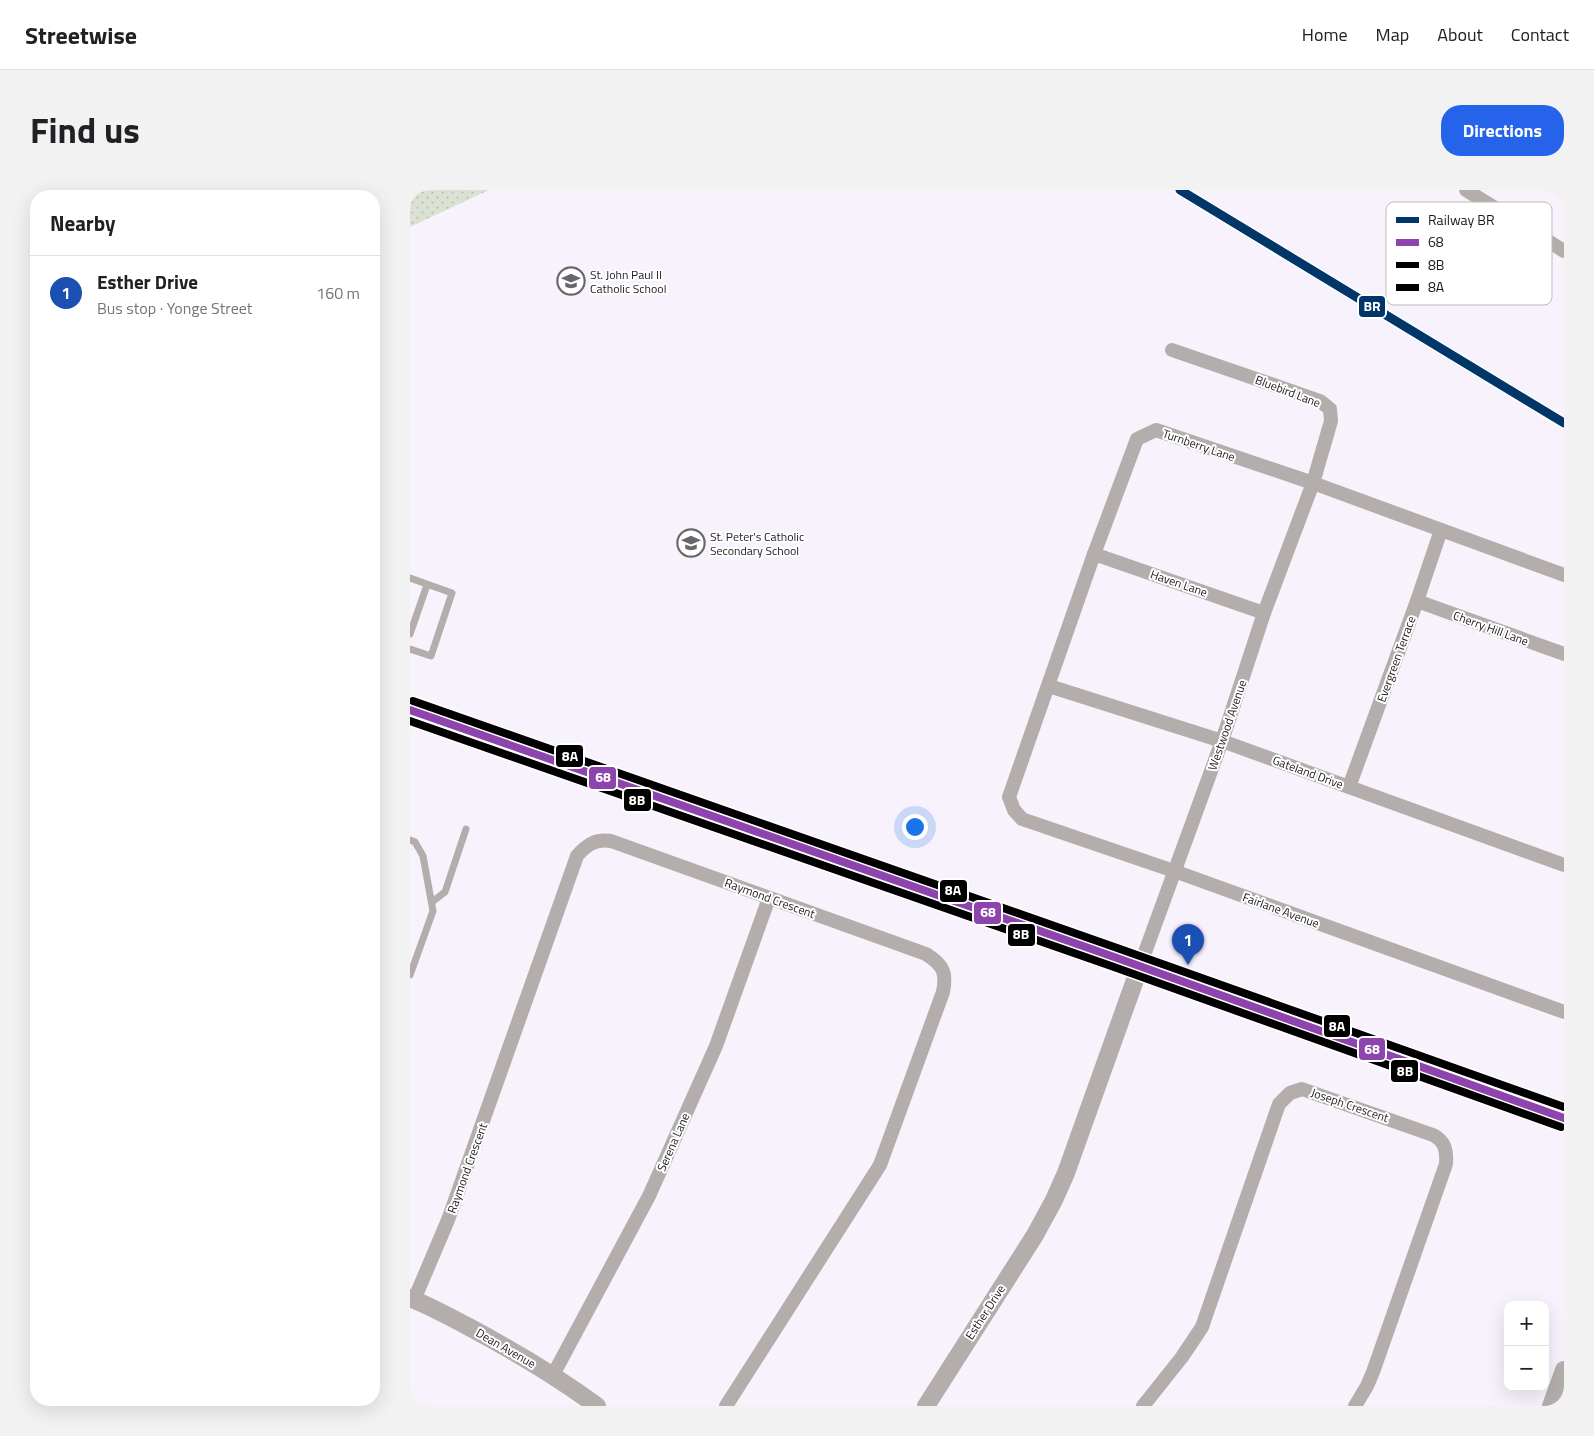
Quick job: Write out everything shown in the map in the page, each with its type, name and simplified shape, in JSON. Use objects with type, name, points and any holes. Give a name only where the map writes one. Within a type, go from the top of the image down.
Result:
[{"type":"main road","points":[[410,710],[1140,966],[1564,1118]]},
{"type":"street","points":[[1466,190],[1486,202]]},
{"type":"street","points":[[1552,243],[1564,250]]},
{"type":"street","name":"Bluebird Lane","points":[[1172,350],[1320,401],[1330,409],[1331,421],[1313,483]]},
{"type":"street","name":"Turnberry Lane","points":[[1009,797],[1094,554],[1137,439],[1156,430],[1313,483],[1564,575]]},
{"type":"street","name":"Westwood Avenue","points":[[1140,966],[1222,741],[1264,613],[1313,483]]},
{"type":"street","name":"Evergreen Terrace","points":[[1349,787],[1441,530]]},
{"type":"street","name":"Haven Lane","points":[[1094,554],[1264,613]]},
{"type":"street","name":"Cherry Hill Lane","points":[[1417,601],[1564,654]]},
{"type":"street","name":"Gateland Drive","points":[[1049,686],[1222,741],[1564,865]]},
{"type":"street","name":"Fairlane Avenue","points":[[1009,797],[1014,810],[1022,819],[1174,871],[1564,1012]]},
{"type":"street","name":"Raymond Crescent","points":[[412,1299],[448,1220],[576,856],[590,843],[596,841],[611,842],[926,954],[942,968],[946,978],[940,1001],[880,1165],[726,1406]]},
{"type":"street","name":"Serena Lane","points":[[553,1375],[649,1196],[716,1046],[769,898]]},
{"type":"street","name":"Esther Drive","points":[[926,1406],[1035,1235],[1054,1200],[1066,1173],[1140,966]]},
{"type":"street","name":"Joseph Crescent","points":[[1143,1406],[1182,1357],[1202,1326],[1279,1104],[1290,1093],[1302,1089],[1440,1138],[1445,1146],[1447,1155],[1446,1164],[1373,1372],[1367,1386],[1354,1406]]},
{"type":"street","name":"Dean Avenue","points":[[412,1299],[498,1342],[553,1375],[597,1406]]},
{"type":"street","points":[[1554,1404],[1564,1370]]},
{"type":"lane","points":[[410,578],[452,593],[431,656],[410,648]]},
{"type":"lane","points":[[410,634],[427,585]]},
{"type":"lane","points":[[432,902],[445,892],[466,829]]},
{"type":"lane","points":[[410,840],[415,842],[423,856],[433,911],[410,975]]},
{"type":"green space","points":[[410,190],[489,190],[410,227]]},
{"type":"rail line","name":"BR","points":[[1180,190],[1564,423]]},
{"type":"transit line","name":"8A","points":[[413,701],[1564,1107]]},
{"type":"transit line","name":"68","points":[[410,710],[1117,958],[1564,1118]]},
{"type":"transit line","name":"8B","points":[[410,721],[1114,967],[1561,1127]]},
{"type":"place","name":"St. John Paul II Catholic School","points":[[571,281]]},
{"type":"place","name":"St. Peter's Catholic Secondary School","points":[[691,543]]},
{"type":"place","name":"Esther Drive","points":[[1188,965]]}]
